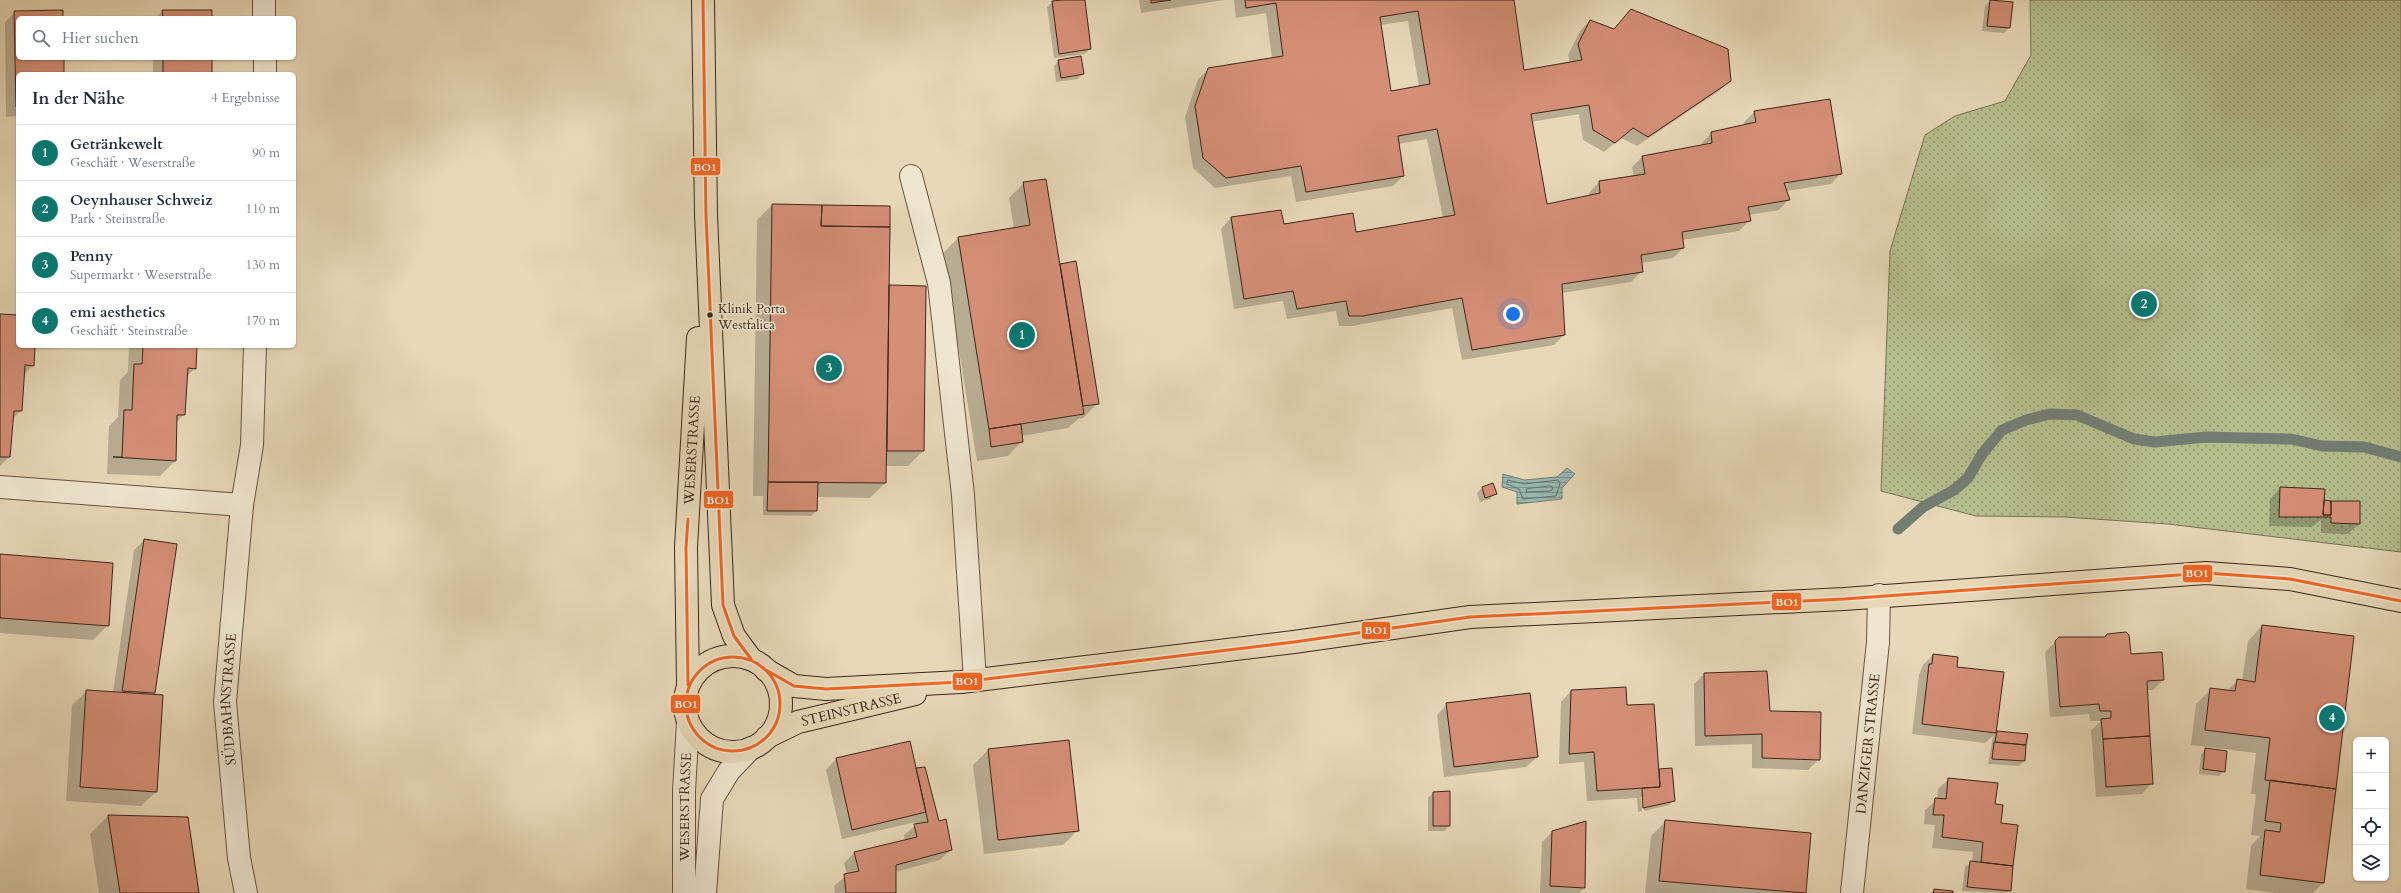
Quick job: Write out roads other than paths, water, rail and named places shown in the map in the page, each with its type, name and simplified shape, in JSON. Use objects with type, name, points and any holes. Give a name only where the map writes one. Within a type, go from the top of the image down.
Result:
[{"type":"main road","name":"WESERSTRASSE","points":[[703,0],[706,215],[723,604],[734,636],[759,664]]},
{"type":"main road","name":"WESERSTRASSE","points":[[688,685],[686,547],[706,215]]},
{"type":"main road","name":"STEINSTRASSE","points":[[759,664],[794,686],[826,689],[968,681],[1294,642],[1470,617],[1879,595],[2206,573],[2290,579],[2401,601]]},
{"type":"main road","points":[[736,656],[759,664],[776,682],[780,696],[780,711],[776,725],[759,743],[736,751],[721,750],[702,739],[688,722],[685,710],[688,685],[696,672],[708,663],[722,657],[736,656]]},
{"type":"main road","name":"STEINSTRASSE","points":[[759,743],[798,722],[968,681]]},
{"type":"street","points":[[264,0],[264,16]]},
{"type":"street","points":[[265,60],[265,72]]},
{"type":"street","points":[[912,176],[939,283],[963,495],[968,681]]},
{"type":"street","name":"SÜDBAHNSTRASSE","points":[[246,893],[239,858],[225,702],[242,505],[252,445],[255,348]]},
{"type":"street","points":[[0,487],[242,505]]},
{"type":"street","name":"DANZIGER STRASSE","points":[[1852,893],[1878,642],[1879,595]]},
{"type":"street","name":"WESERSTRASSE","points":[[684,893],[684,791],[688,722]]},
{"type":"street","name":"WESERSTRASSE","points":[[705,893],[712,799],[729,770],[759,743]]},
{"type":"water","points":[[1567,468],[1575,474],[1562,488],[1562,499],[1517,504],[1517,492],[1502,487],[1503,474],[1524,480],[1557,477]]},
{"type":"waterway","points":[[1898,529],[1923,507],[1954,490],[1968,478],[1982,454],[2002,430],[2026,420],[2050,414],[2077,415],[2134,439],[2155,442],[2206,437],[2291,439],[2322,446],[2364,447],[2401,457]]},
{"type":"place","name":"Oeynhauser Schweiz","points":[[2144,304]]},
{"type":"place","name":"Klinik Porta Westfalica","points":[[710,315]]},
{"type":"place","name":"Getränkewelt","points":[[1022,335]]},
{"type":"place","name":"Penny","points":[[829,368]]},
{"type":"place","name":"emi aesthetics","points":[[2332,718]]}]
